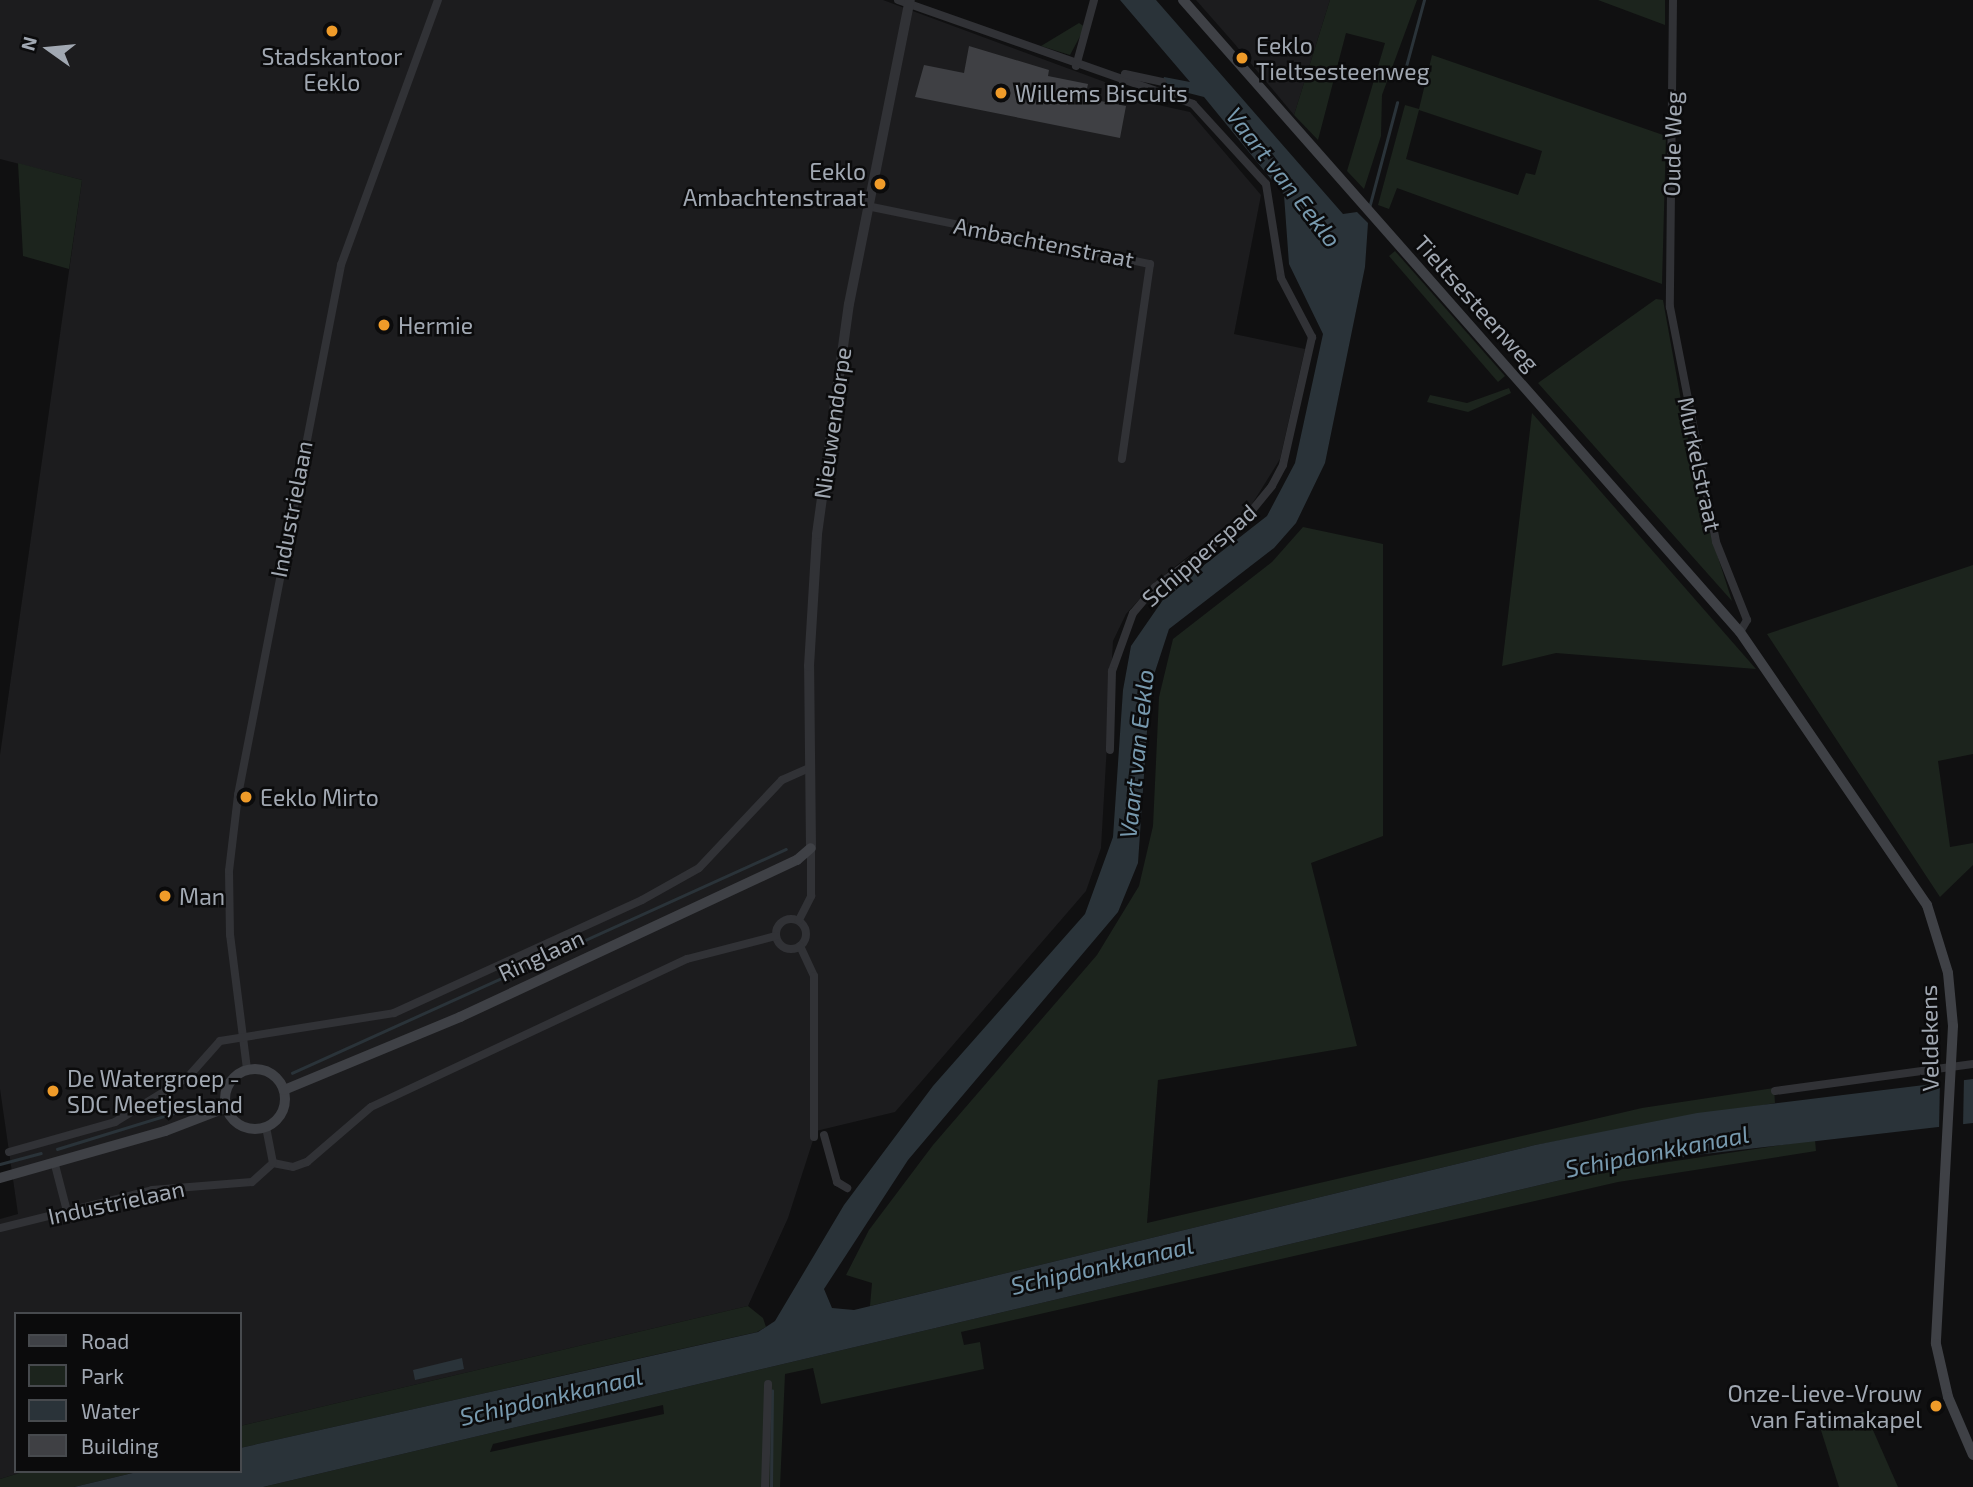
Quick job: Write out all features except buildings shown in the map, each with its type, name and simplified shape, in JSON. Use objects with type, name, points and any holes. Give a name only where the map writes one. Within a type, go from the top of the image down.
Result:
[{"type":"main road","name":"Tieltsesteenweg","points":[[1183,0],[1740,632]]},
{"type":"main road","name":"Veldekens","points":[[1740,632],[1927,905],[1951,990],[1951,1136],[1936,1344],[1948,1397],[1973,1455]]},
{"type":"main road","name":"Ringlaan","points":[[284,1090],[460,1017],[797,860],[811,848]]},
{"type":"main road","points":[[247,1069],[268,1072],[284,1090],[281,1116],[266,1128],[243,1127],[225,1108],[229,1082],[247,1069]]},
{"type":"main road","points":[[0,1178],[55,1165],[225,1108]]},
{"type":"street","name":"Industrielaan","points":[[247,1069],[229,871],[281,554],[341,265],[438,0]]},
{"type":"street","points":[[1076,66],[1094,0]]},
{"type":"street","name":"Oude Weg","points":[[1668,288],[1673,0]]},
{"type":"street","name":"Schipperspad","points":[[906,1],[1076,66],[1193,104],[1266,184],[1281,278],[1312,337],[1283,465],[1272,486],[1240,525],[1155,586],[1128,623],[1112,671],[1110,750]]},
{"type":"street","name":"Nieuwendorpe","points":[[811,848],[809,768],[814,563],[867,206],[906,1]]},
{"type":"street","points":[[1123,81],[1125,74],[1162,82]]},
{"type":"street","name":"Ambachtenstraat","points":[[867,206],[1150,264],[1122,459]]},
{"type":"street","name":"Murkelstraat","points":[[1668,288],[1716,542],[1746,620],[1740,632]]},
{"type":"street","name":"Ringlaan","points":[[242,1035],[333,1026],[394,1013],[642,900],[699,868],[782,780],[809,768]]},
{"type":"street","points":[[799,920],[811,896],[811,848]]},
{"type":"street","points":[[266,1128],[273,1163],[293,1167],[307,1162],[371,1107],[664,970],[706,952],[776,936],[785,920],[799,920]]},
{"type":"street","points":[[799,920],[806,930],[800,946],[814,976],[814,1137]]},
{"type":"street","points":[[776,936],[785,947],[800,946]]},
{"type":"street","points":[[9,1152],[115,1122],[188,1077],[220,1041],[242,1035]]},
{"type":"street","points":[[1775,1091],[1973,1064]]},
{"type":"street","points":[[824,1135],[837,1182],[847,1188]]},
{"type":"street","name":"Industrielaan","points":[[0,1228],[178,1186],[252,1182],[273,1163]]},
{"type":"street","points":[[55,1165],[67,1211]]},
{"type":"street","points":[[765,1487],[768,1384]]},
{"type":"shaded area","points":[[0,0],[883,0],[1132,92],[1131,99],[1190,112],[1261,195],[1234,334],[1305,349],[1280,459],[1249,509],[1154,583],[1126,614],[1113,641],[1101,848],[1086,891],[895,1112],[816,1131],[788,1218],[748,1306],[242,1426],[242,1312],[14,1312],[14,1473],[20,1473],[0,1479],[0,1219],[18,1214],[0,1089],[0,755],[82,180],[0,159]]},
{"type":"shaded area","points":[[1196,0],[1330,0],[1294,115],[1233,42]]},
{"type":"green space","points":[[1330,0],[1417,0],[1382,95],[1381,136],[1364,189],[1347,171],[1385,43],[1346,33],[1318,140],[1294,115]]},
{"type":"green space","points":[[1598,0],[1665,0],[1665,25]]},
{"type":"green space","points":[[1079,23],[1085,27],[1070,55],[1041,46]]},
{"type":"green space","points":[[1432,55],[1666,136],[1662,284],[1397,188],[1389,209],[1378,205],[1405,105],[1419,109]],"holes":[[[1419,110],[1542,151],[1535,175],[1526,173],[1518,195],[1406,159]]]},
{"type":"green space","points":[[18,163],[82,180],[69,269],[23,256]]},
{"type":"green space","points":[[1395,251],[1505,376],[1498,382],[1389,256]]},
{"type":"green space","points":[[1656,299],[1663,300],[1698,495],[1732,601],[1538,383]]},
{"type":"green space","points":[[1509,388],[1511,393],[1468,412],[1427,402],[1430,395],[1467,403]]},
{"type":"green space","points":[[1532,413],[1756,669],[1556,653],[1502,666]]},
{"type":"green space","points":[[1303,527],[1383,544],[1383,836],[1311,863],[1357,1046],[1158,1080],[1147,1223],[1642,1108],[1774,1088],[1775,1103],[1535,1145],[870,1306],[872,1283],[846,1275],[869,1230],[933,1145],[1097,955],[1139,886],[1153,826],[1159,697],[1173,639],[1272,562]]},
{"type":"green space","points":[[1973,565],[1973,754],[1938,761],[1950,847],[1973,843],[1973,865],[1940,897],[1767,634]]},
{"type":"green space","points":[[1815,1140],[1816,1151],[1618,1182],[961,1332],[964,1345],[980,1342],[984,1369],[821,1404],[813,1368],[785,1374],[780,1487],[263,1487],[1582,1175]],"holes":[[[663,1405],[664,1414],[490,1452],[493,1444]]]},
{"type":"green space","points":[[748,1306],[763,1318],[766,1327],[757,1332],[242,1448],[242,1426]]},
{"type":"green space","points":[[1865,1412],[1898,1487],[1839,1487],[1819,1424]]},
{"type":"green space","points":[[20,1473],[133,1473],[74,1487],[0,1487],[0,1479]]},
{"type":"water","points":[[1120,0],[1156,0],[1343,214],[1357,212],[1368,223],[1365,267],[1325,463],[1296,523],[1274,548],[1169,629],[1150,687],[1138,863],[1118,912],[908,1160],[824,1289],[832,1308],[854,1310],[1535,1145],[1697,1113],[1973,1079],[1973,1123],[1696,1155],[1582,1175],[263,1487],[74,1487],[133,1473],[242,1473],[242,1448],[758,1332],[775,1321],[844,1205],[933,1086],[1085,914],[1113,837],[1123,690],[1131,646],[1167,594],[1267,516],[1295,463],[1323,334],[1289,264],[1284,195],[1204,97],[1161,86],[1164,77],[1190,82]]},
{"type":"water","points":[[462,1358],[464,1369],[415,1380],[413,1370]]},
{"type":"pier","points":[[1964,1076],[1963,1128],[1939,1131],[1940,1079]]},
{"type":"waterway","points":[[1405,70],[1424,0]]},
{"type":"waterway","points":[[1369,208],[1397,103]]},
{"type":"waterway","points":[[292,1073],[786,849]]},
{"type":"waterway","points":[[57,1149],[213,1101]]},
{"type":"waterway","points":[[0,1164],[41,1153]]},
{"type":"waterway","points":[[771,1487],[772,1391]]},
{"type":"place","name":"Stadskantoor Eeklo","points":[[332,31]]},
{"type":"place","name":"Eeklo Tieltsesteenweg","points":[[1242,58]]},
{"type":"place","name":"Willems Biscuits","points":[[1001,93]]},
{"type":"place","name":"Eeklo Ambachtenstraat","points":[[880,184]]},
{"type":"place","name":"Hermie","points":[[384,325]]},
{"type":"place","name":"Eeklo Mirto","points":[[246,797]]},
{"type":"place","name":"Man","points":[[165,896]]},
{"type":"place","name":"De Watergroep - SDC Meetjesland","points":[[53,1091]]},
{"type":"place","name":"Onze-Lieve-Vrouw van Fatimakapel","points":[[1936,1406]]},
{"type":"water label","name":"Vaart van Eeklo","points":[[1284,177]]},
{"type":"water label","name":"Vaart van Eeklo","points":[[1136,754]]},
{"type":"water label","name":"Schipdonkkanaal","points":[[1657,1151]]},
{"type":"water label","name":"Schipdonkkanaal","points":[[1102,1265]]},
{"type":"water label","name":"Schipdonkkanaal","points":[[551,1396]]}]
